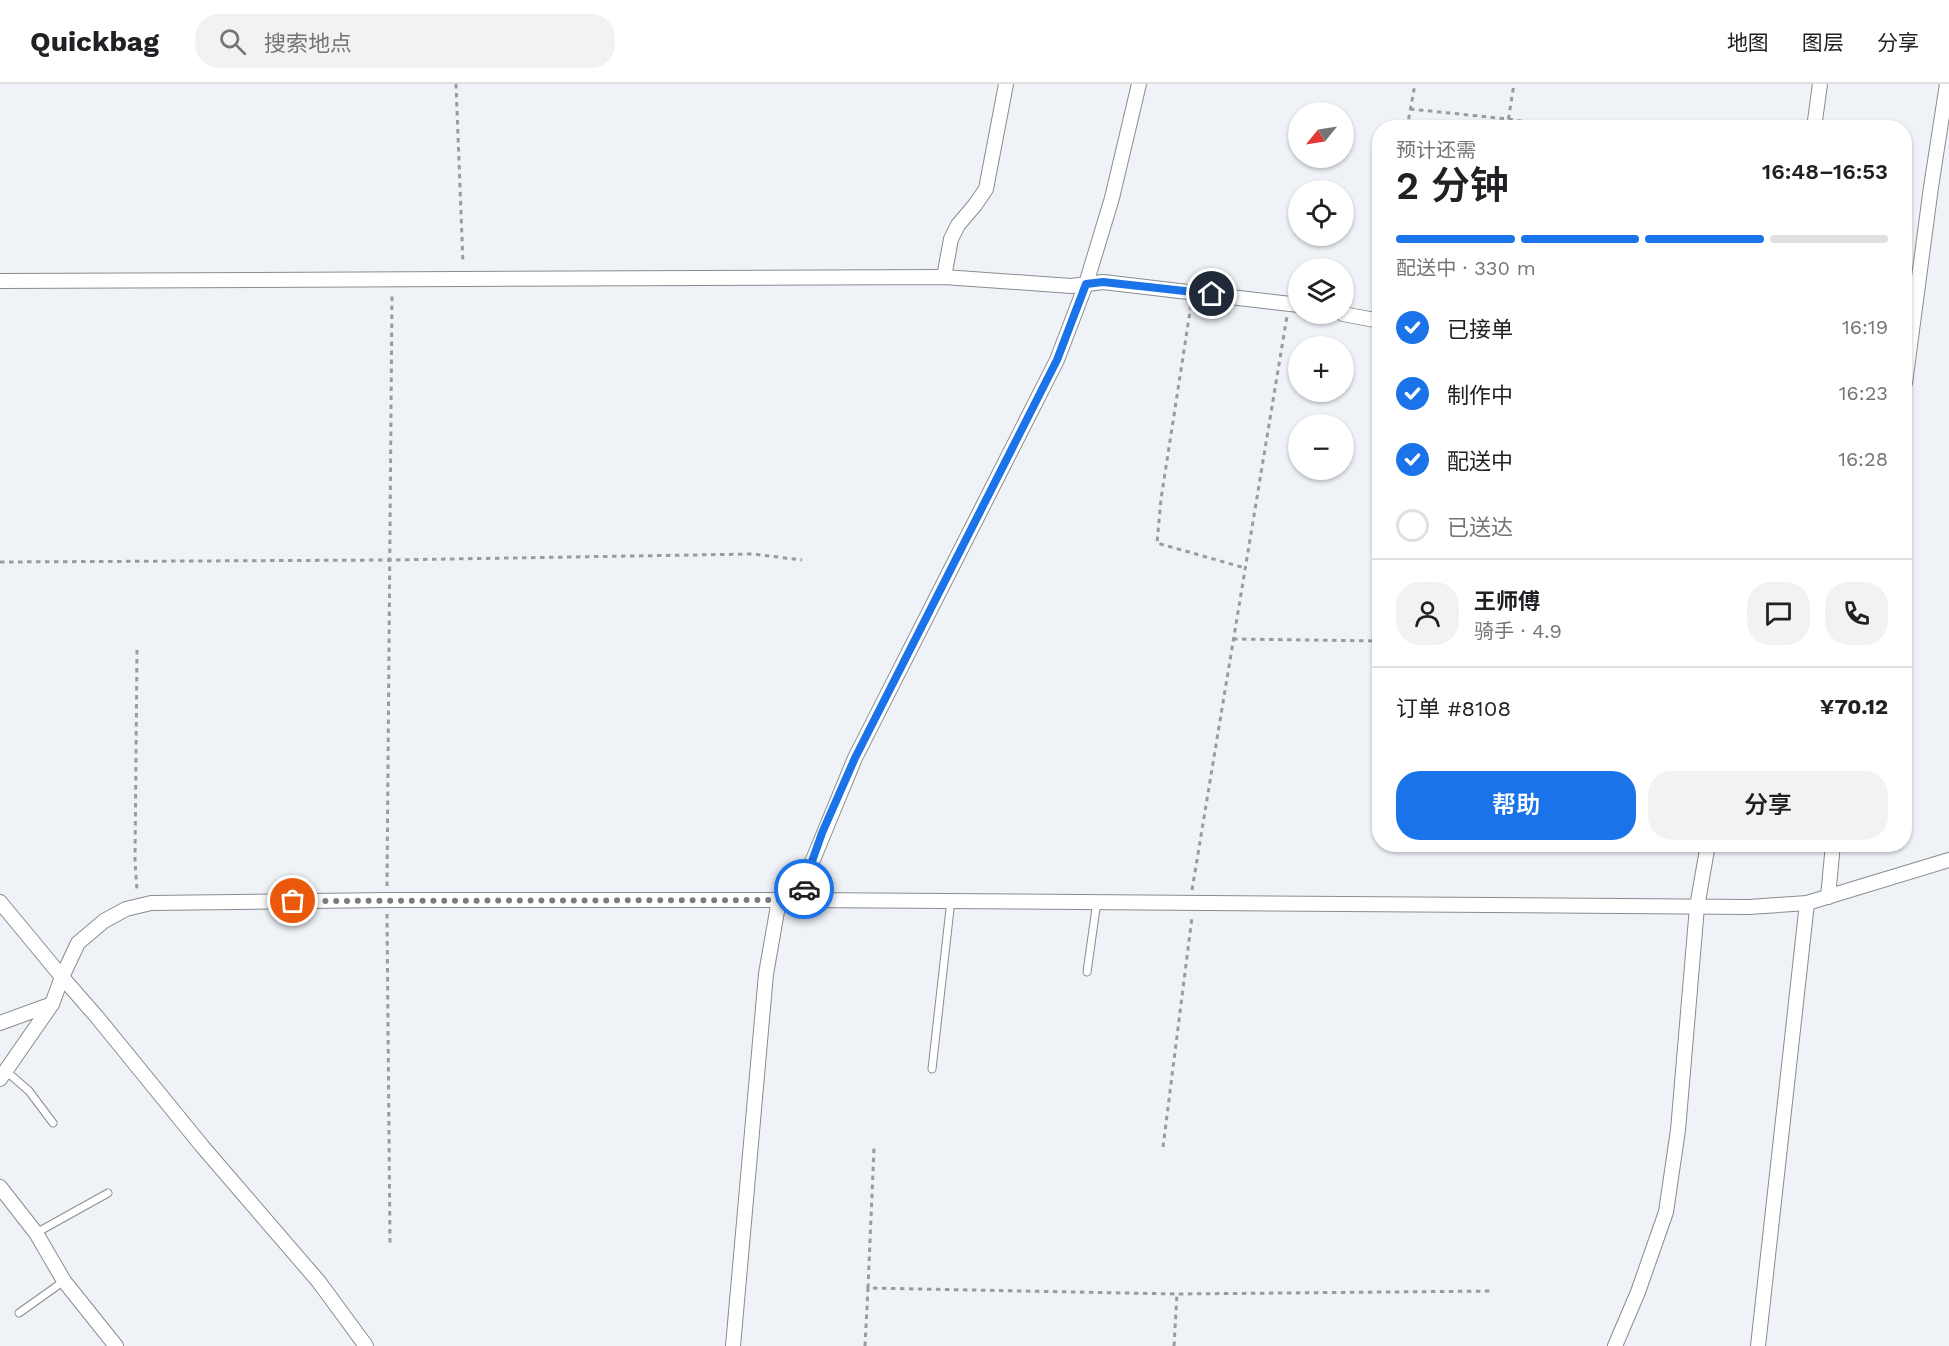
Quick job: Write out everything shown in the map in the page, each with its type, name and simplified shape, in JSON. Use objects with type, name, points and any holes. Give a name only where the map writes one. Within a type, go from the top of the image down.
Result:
[{"type":"street","points":[[944,277],[951,239],[958,225],[986,189],[1006,84]]},
{"type":"street","points":[[802,900],[813,858],[855,758],[1057,360],[1086,284],[1112,198],[1139,84]]},
{"type":"street","points":[[1815,120],[1820,84]]},
{"type":"street","points":[[1912,330],[1947,84]]},
{"type":"street","points":[[0,281],[944,277],[1071,286],[1103,282],[1288,303]]},
{"type":"street","points":[[1354,316],[1372,319]]},
{"type":"street","points":[[1615,1346],[1666,1212],[1678,1130],[1707,852]]},
{"type":"street","points":[[1828,897],[1832,852]]},
{"type":"street","points":[[3,1075],[52,1004],[78,943],[104,921],[126,909],[151,903],[387,900],[951,900],[1749,908],[1807,903],[1949,860]]},
{"type":"street","points":[[733,1346],[766,974],[779,900]]},
{"type":"street","points":[[0,902],[202,1146],[319,1282],[366,1346]]},
{"type":"street","points":[[1758,1346],[1807,903]]},
{"type":"street","points":[[0,1023],[52,1004]]},
{"type":"street","points":[[0,1187],[36,1233],[64,1281],[116,1346]]},
{"type":"lane","points":[[932,1069],[951,900]]},
{"type":"lane","points":[[1087,972],[1097,901]]},
{"type":"lane","points":[[3,1075],[29,1091],[53,1123]]},
{"type":"lane","points":[[36,1233],[108,1192]]},
{"type":"lane","points":[[19,1313],[64,1281]]},
{"type":"path","points":[[456,84],[464,278]]},
{"type":"path","points":[[1408,120],[1414,84]]},
{"type":"path","points":[[1508,119],[1514,84]]},
{"type":"path","points":[[1410,109],[1515,120]]},
{"type":"path","points":[[390,1245],[387,900],[392,279]]},
{"type":"path","points":[[1193,292],[1161,499],[1157,543],[1245,568]]},
{"type":"path","points":[[1163,1147],[1193,902],[1192,888],[1245,568],[1290,324]]},
{"type":"path","points":[[0,562],[389,560],[753,554],[802,560]]},
{"type":"path","points":[[1233,639],[1372,641]]},
{"type":"path","points":[[137,650],[135,861],[139,906]]},
{"type":"path","points":[[866,1346],[874,1148]]},
{"type":"path","points":[[868,1288],[1176,1294],[1494,1291]]},
{"type":"path","points":[[1174,1346],[1176,1294]]},
{"type":"way so far","points":[[293,901],[802,900],[804,889]]},
{"type":"route","points":[[804,889],[822,833],[855,758],[1057,360],[1086,284],[1103,282],[1212,294]]}]
